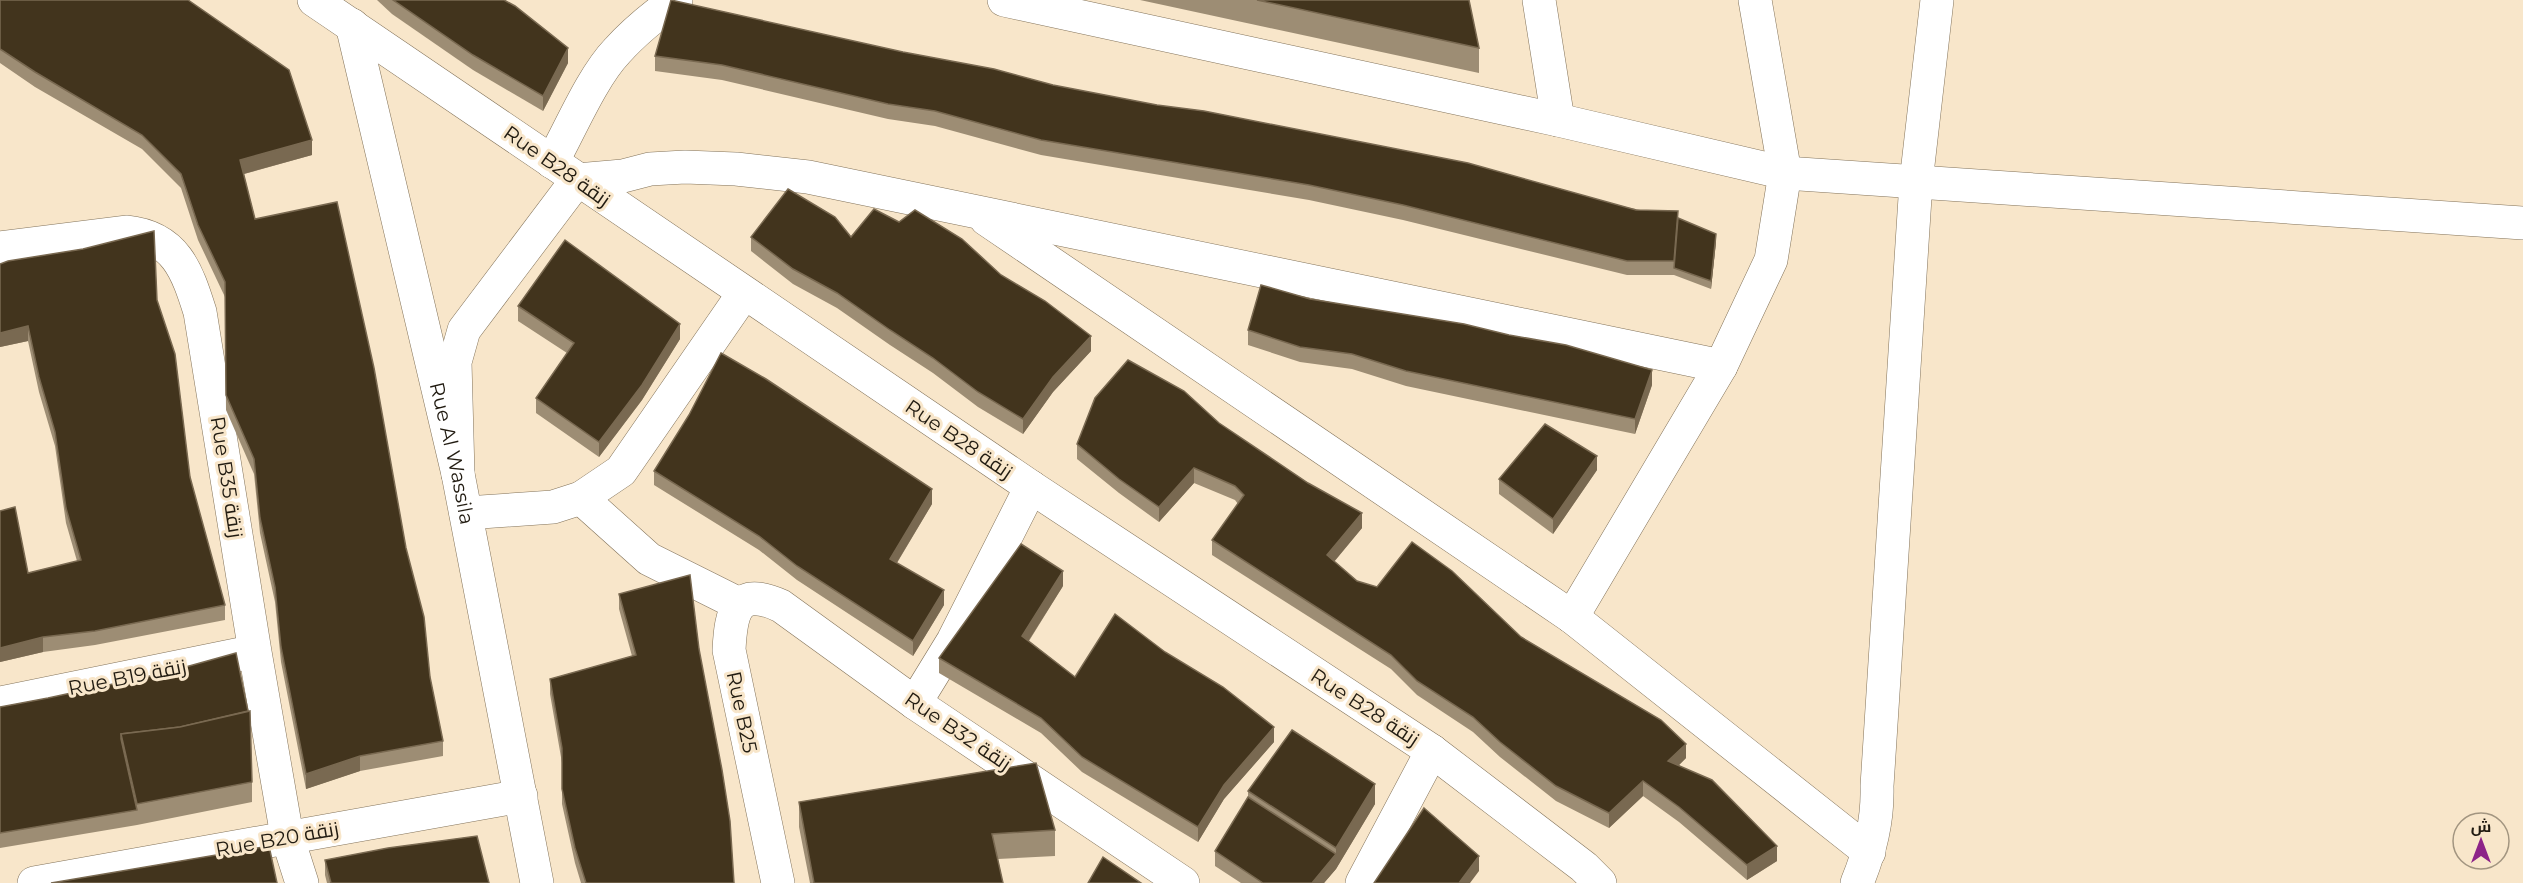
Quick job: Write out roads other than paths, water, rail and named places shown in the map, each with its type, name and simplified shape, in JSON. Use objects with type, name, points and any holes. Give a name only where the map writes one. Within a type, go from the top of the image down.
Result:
[{"type":"street","name":"Rue B28 زنقة","points":[[314,0],[1031,487],[1432,751],[1584,867],[1600,883]]},
{"type":"street","points":[[458,474],[455,362],[464,330],[564,171],[589,93],[615,52],[652,17],[676,0]]},
{"type":"street","points":[[1004,0],[1558,120],[1785,173],[2523,223]]},
{"type":"street","points":[[1539,0],[1558,120]]},
{"type":"street","points":[[1572,617],[1721,366],[1772,260],[1785,173],[1755,0]]},
{"type":"street","points":[[1857,883],[1869,852],[1878,806],[1877,786],[1916,182],[1937,0]]},
{"type":"street","name":"Rue Al Wassila","points":[[352,25],[458,474],[537,883]]},
{"type":"street","points":[[564,171],[623,176],[650,169],[736,169],[808,177],[1721,366]]},
{"type":"street","points":[[972,210],[1572,617],[1869,852]]},
{"type":"street","name":"Rue B35 زنقة","points":[[0,248],[126,232],[139,233],[171,249],[188,273],[200,312],[255,652],[288,836],[302,883]]},
{"type":"street","points":[[466,513],[552,507],[581,498],[621,471],[744,293]]},
{"type":"street","points":[[915,703],[953,641],[1031,487]]},
{"type":"street","points":[[581,498],[649,559],[739,604]]},
{"type":"street","name":"Rue B32 زنقة","points":[[739,604],[750,598],[765,598],[781,606],[915,703],[1183,883]]},
{"type":"street","name":"Rue B25","points":[[739,604],[733,613],[729,650],[778,883]]},
{"type":"street","name":"Rue B19 زنقة","points":[[0,703],[255,652]]},
{"type":"street","points":[[1362,883],[1432,751]]},
{"type":"street","name":"Rue B20 زنقة","points":[[33,883],[521,796]]}]
